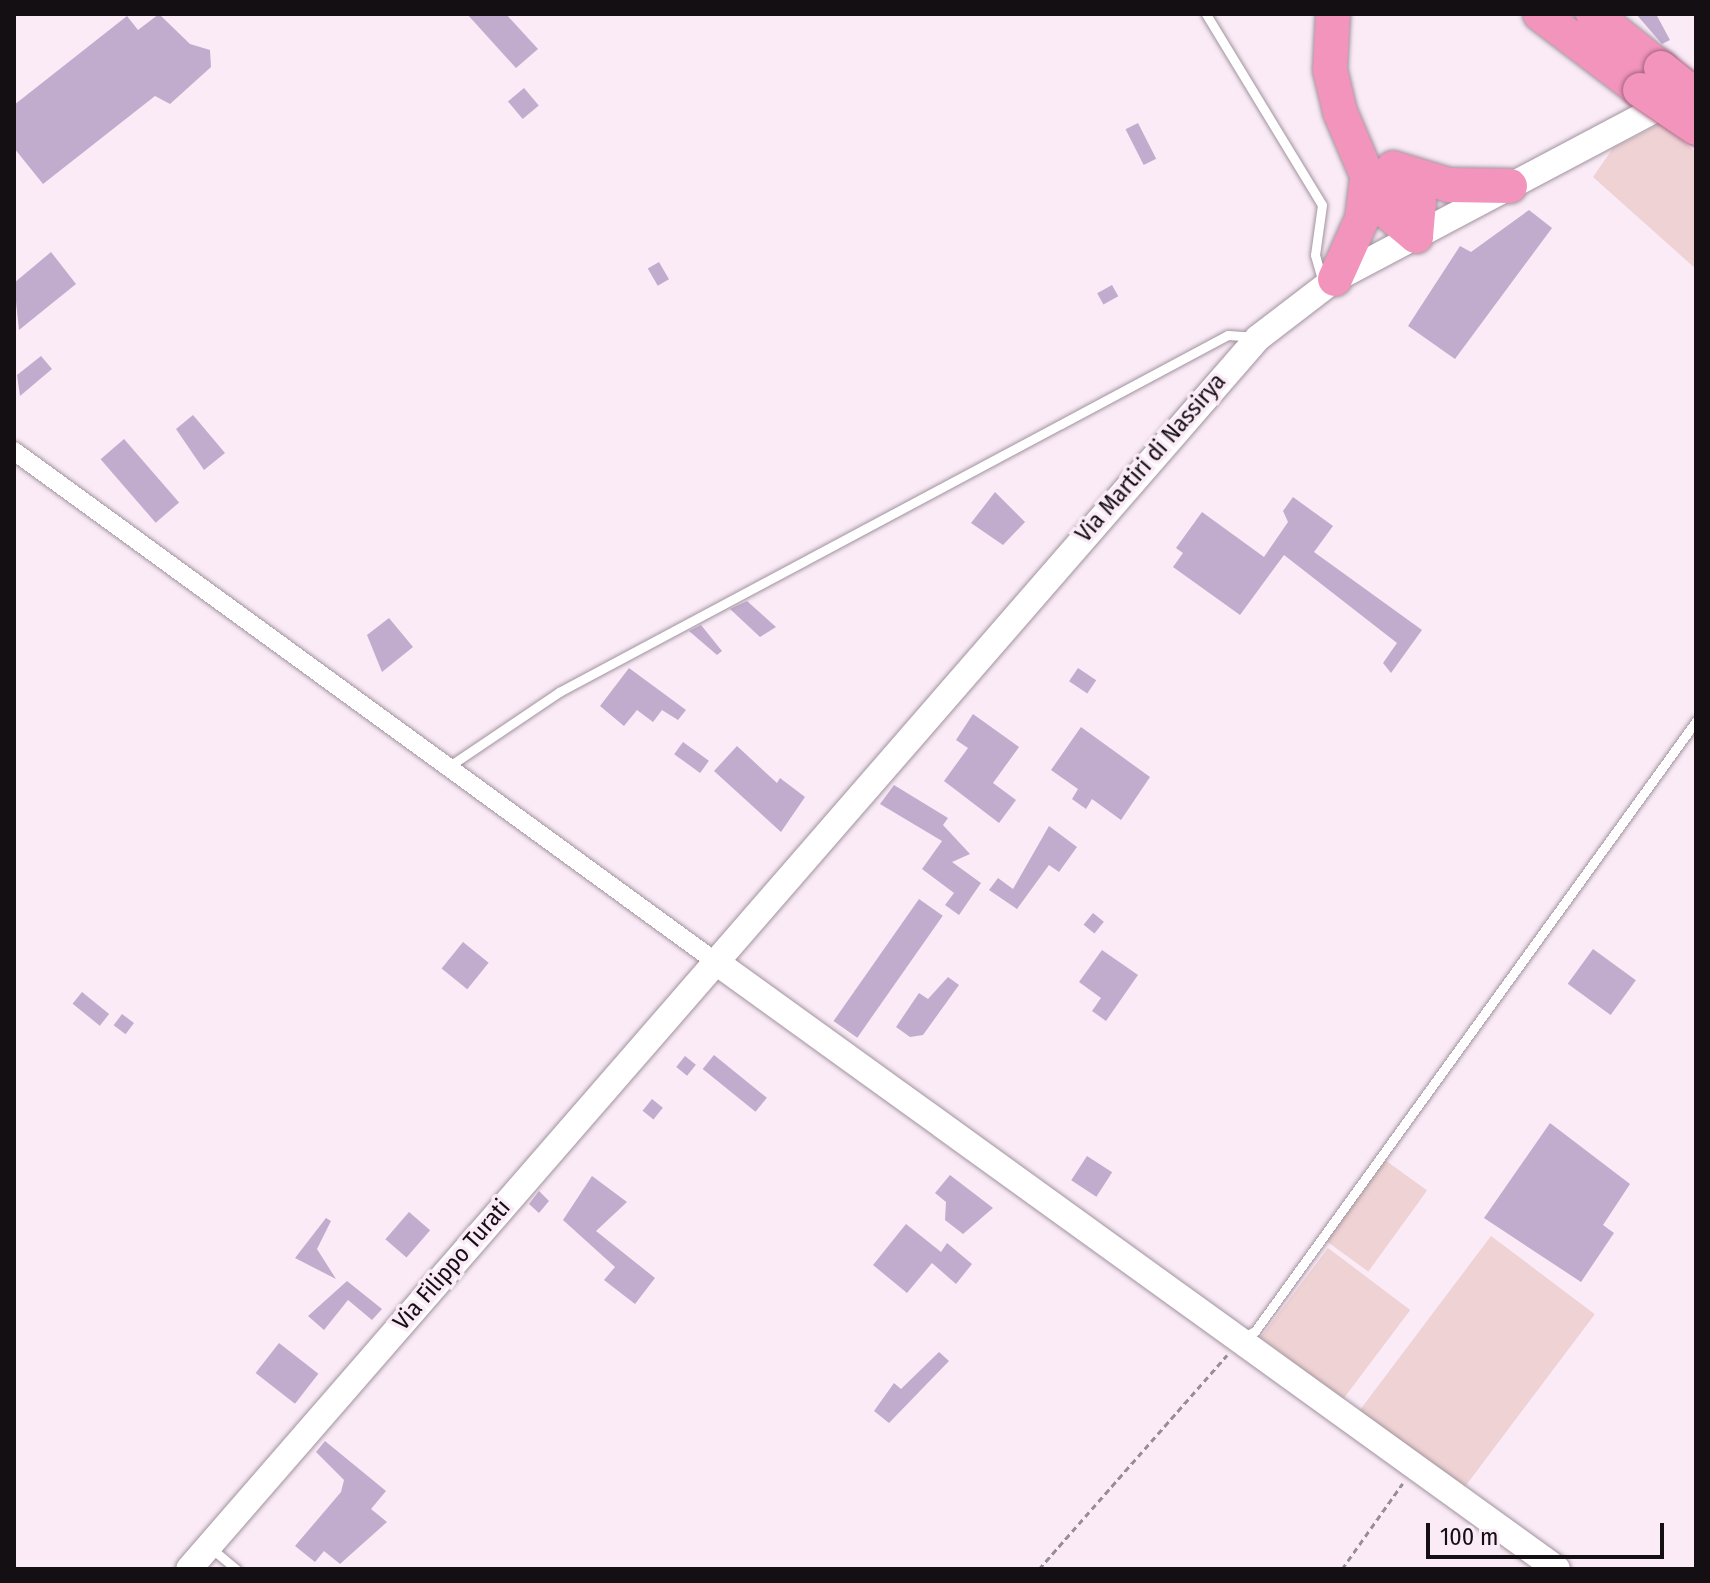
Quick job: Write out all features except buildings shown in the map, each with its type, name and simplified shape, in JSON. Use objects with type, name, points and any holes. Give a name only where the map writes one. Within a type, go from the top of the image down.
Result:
[{"type":"highway","points":[[1347,14],[1332,29],[1333,91],[1356,142],[1381,174],[1391,220],[1416,236]]},
{"type":"highway","points":[[1540,14],[1649,80],[1696,96]]},
{"type":"highway","points":[[1588,14],[1696,127]]},
{"type":"highway","points":[[1329,283],[1354,244],[1381,174]]},
{"type":"highway","points":[[1381,174],[1449,185],[1510,186]]},
{"type":"street","name":"Via Martiri di Nassirya","points":[[716,962],[1258,338],[1329,283],[1696,88]]},
{"type":"street","points":[[14,451],[1557,1569]]},
{"type":"street","name":"Via Filippo Turati","points":[[189,1569],[716,962]]},
{"type":"lane","points":[[1206,14],[1322,205],[1315,255],[1329,283]]},
{"type":"lane","points":[[448,767],[559,692],[1228,335],[1258,338]]},
{"type":"lane","points":[[1240,1340],[1255,1331],[1696,721]]},
{"type":"lane","points":[[209,1546],[236,1569]]},
{"type":"path","points":[[1039,1569],[1240,1340]]},
{"type":"path","points":[[1342,1569],[1415,1466]]},
{"type":"shaded area","points":[[1660,124],[1696,152],[1696,269],[1593,177],[1613,148]]},
{"type":"shaded area","points":[[1385,1160],[1427,1191],[1368,1271],[1326,1241]]},
{"type":"shaded area","points":[[1491,1236],[1595,1314],[1463,1489],[1359,1411]]},
{"type":"shaded area","points":[[1328,1248],[1410,1310],[1343,1399],[1261,1337]]}]
